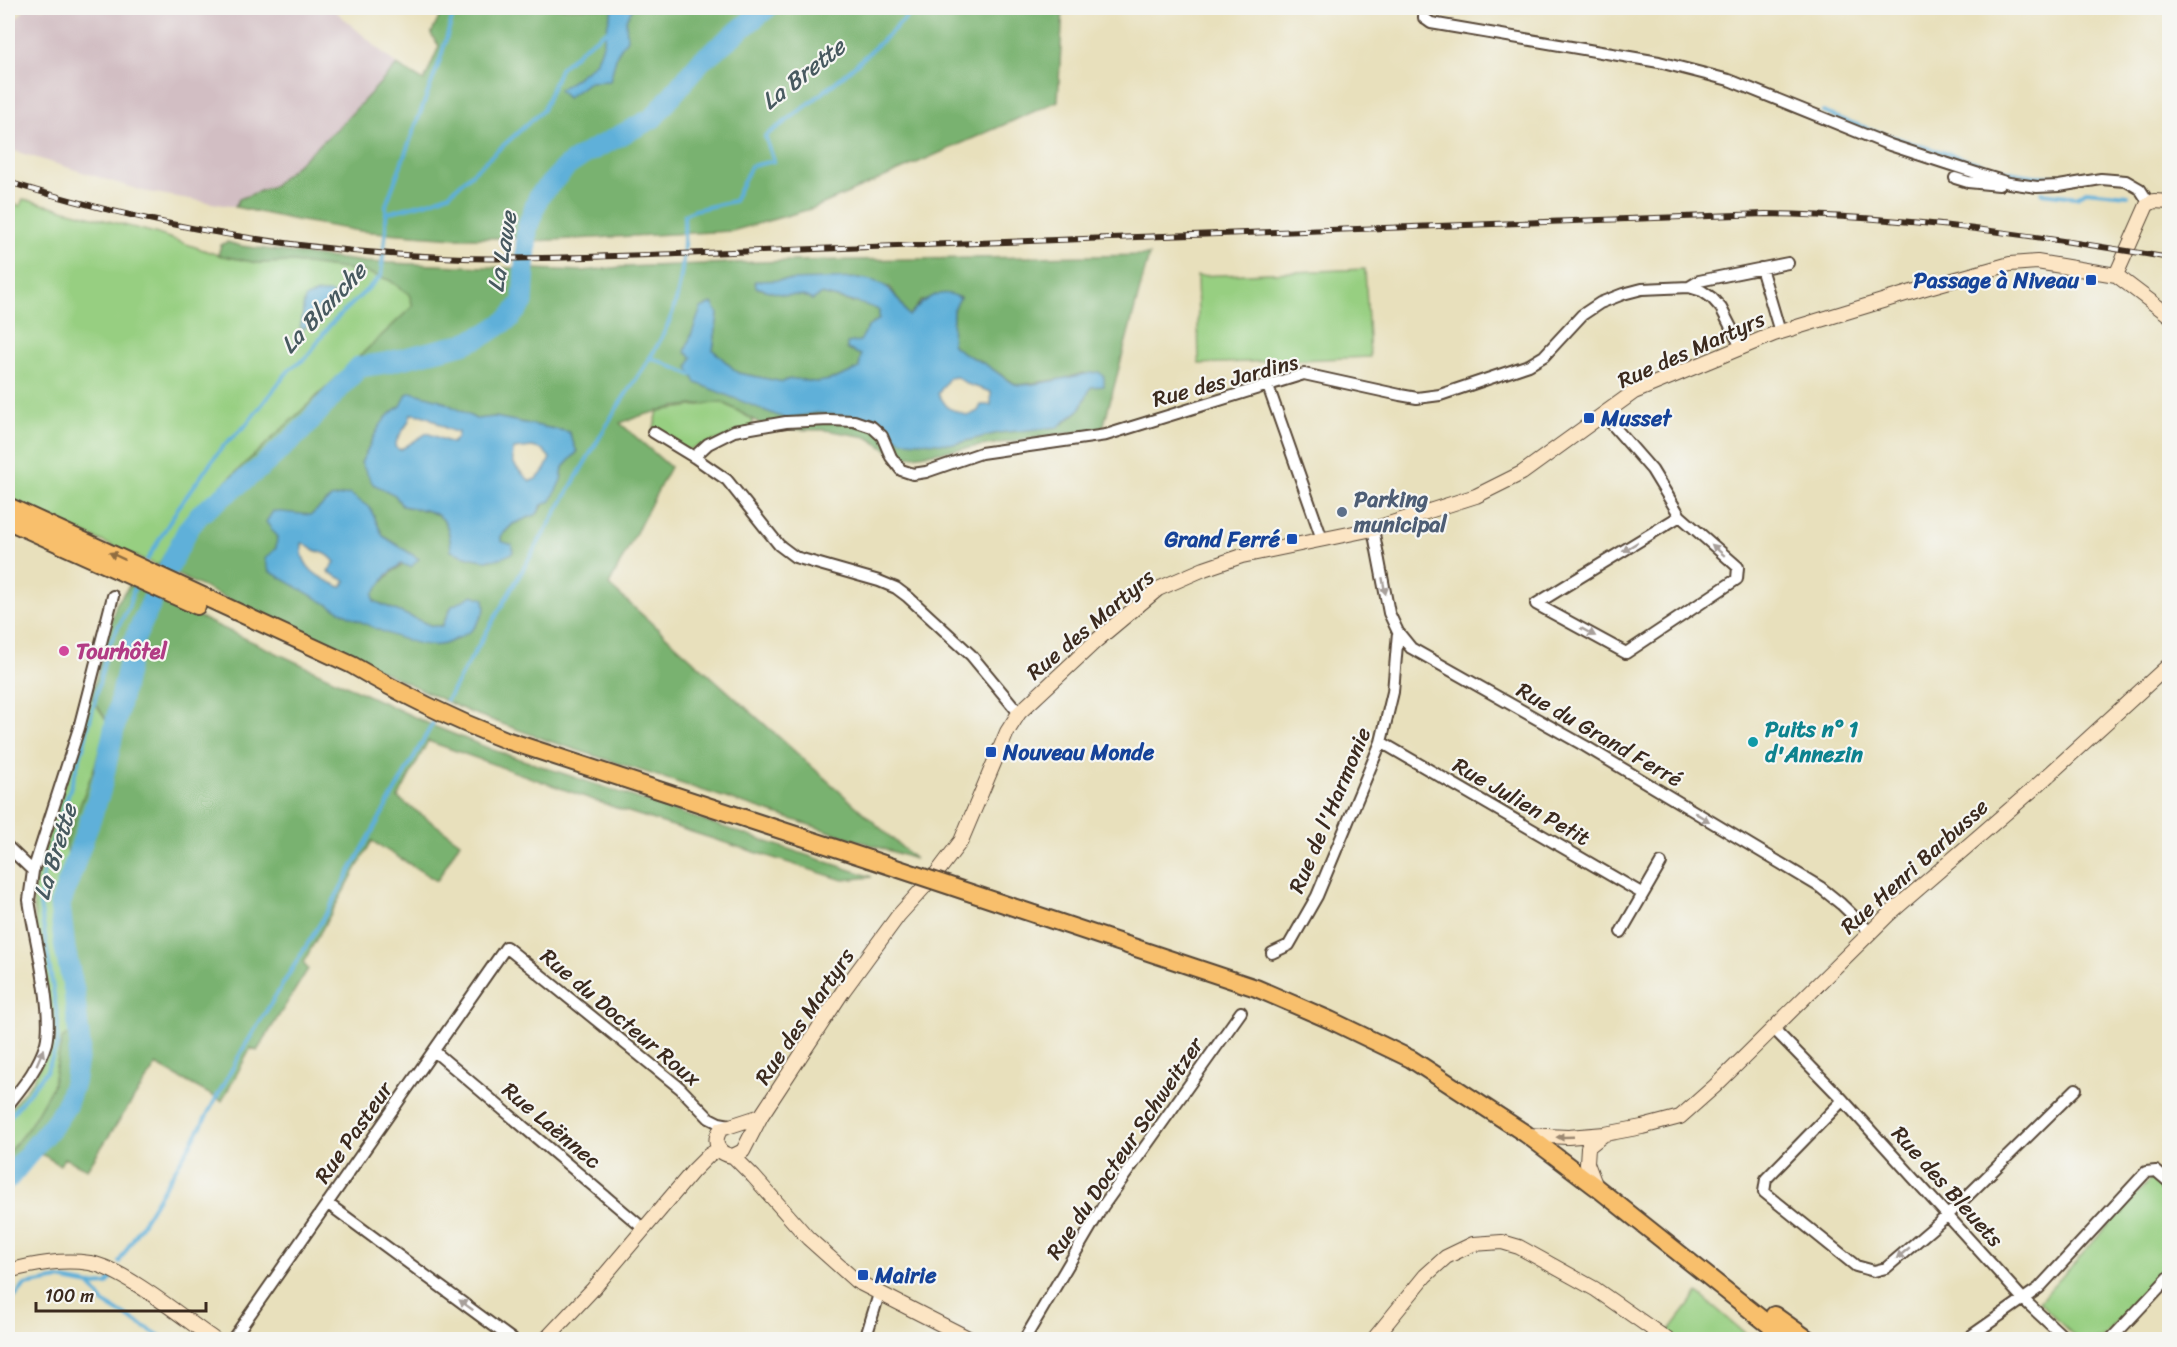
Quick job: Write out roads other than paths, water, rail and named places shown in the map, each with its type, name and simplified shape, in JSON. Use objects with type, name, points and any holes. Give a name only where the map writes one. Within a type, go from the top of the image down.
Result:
[{"type":"main road","points":[[8,506],[352,665],[396,691]]},
{"type":"main road","points":[[8,520],[349,674],[396,691],[506,740],[1256,988],[1330,1020],[1411,1059],[1526,1134],[1788,1340]]},
{"type":"main road","points":[[1745,1306],[1769,1340]]},
{"type":"main road","points":[[1745,1306],[1763,1308],[1809,1340]]},
{"type":"street","points":[[1424,8],[1424,18],[1431,23],[1659,62],[1729,80],[1931,159],[2018,184]]},
{"type":"street","points":[[1955,178],[1981,183],[2049,187],[2117,179],[2136,185],[2149,203]]},
{"type":"street","points":[[2116,275],[2144,209],[2154,201],[2169,202]]},
{"type":"street","name":"Rue des Martyrs","points":[[747,1143],[761,1116],[843,990],[898,916],[936,874],[961,841],[1007,732],[1019,713],[1097,640],[1158,589],[1242,556],[1373,529],[1476,496],[1522,473],[1634,392],[1780,332],[2016,263],[2037,262],[2116,275],[2169,316]]},
{"type":"street","points":[[1689,287],[1699,281],[1788,263]]},
{"type":"street","points":[[1761,268],[1780,332]]},
{"type":"street","points":[[1689,287],[1702,291],[1721,308],[1741,347]]},
{"type":"street","name":"Rue des Jardins","points":[[694,457],[708,444],[734,431],[786,422],[854,421],[872,427],[882,436],[891,457],[901,470],[913,474],[926,472],[981,453],[1106,435],[1304,374],[1408,397],[1440,395],[1529,365],[1544,356],[1582,315],[1600,303],[1642,289],[1689,287]]},
{"type":"street","points":[[1268,386],[1322,539]]},
{"type":"street","points":[[1604,415],[1652,470],[1680,516],[1738,567],[1737,579],[1626,654],[1536,604],[1680,516]]},
{"type":"street","points":[[653,432],[727,480],[779,546],[795,557],[879,581],[896,588],[908,597],[971,655],[1019,713]]},
{"type":"street","name":"Rue du Grand Ferré","points":[[1373,529],[1389,613],[1398,632],[1411,648],[1585,746],[1820,887],[1870,932]]},
{"type":"street","points":[[8,1106],[37,1066],[45,1046],[48,1031],[45,998],[29,900],[33,871],[79,728],[114,596]]},
{"type":"street","name":"Rue de l'Harmonie","points":[[1272,953],[1288,945],[1317,896],[1381,742],[1393,692],[1398,632]]},
{"type":"street","name":"Rue Henri Barbusse","points":[[1526,1134],[1568,1137],[1605,1134],[1680,1117],[1694,1106],[1870,932],[2030,792],[2169,664]]},
{"type":"street","name":"Rue Julien Petit","points":[[1381,742],[1643,894]]},
{"type":"street","points":[[8,847],[33,871]]},
{"type":"street","points":[[1621,932],[1661,863]]},
{"type":"street","name":"Rue Pasteur","points":[[232,1340],[506,947]]},
{"type":"street","name":"Rue du Docteur Roux","points":[[506,947],[680,1088],[709,1118],[719,1124],[733,1125]]},
{"type":"street","name":"Rue du Docteur Schweitzer","points":[[1024,1340],[1103,1206],[1241,1011]]},
{"type":"street","name":"Rue des Bleuets","points":[[1773,1028],[1843,1100],[2023,1299],[2067,1340]]},
{"type":"street","name":"Rue Laënnec","points":[[434,1051],[644,1229]]},
{"type":"street","points":[[1843,1100],[1766,1179],[1764,1192],[1856,1266],[1874,1271],[1886,1268],[1948,1215],[2076,1089]]},
{"type":"street","points":[[545,1340],[709,1155],[718,1143],[721,1129],[761,1116]]},
{"type":"street","name":"Rue du Docteur Roux","points":[[709,1118],[718,1143]]},
{"type":"street","points":[[733,1125],[744,1131],[748,1163],[754,1176]]},
{"type":"street","points":[[1596,1187],[1587,1163],[1588,1147],[1605,1134]]},
{"type":"street","points":[[718,1143],[727,1156],[738,1155],[747,1143]]},
{"type":"street","points":[[733,1156],[823,1253],[856,1281],[972,1340]]},
{"type":"street","points":[[1965,1340],[2039,1288],[2146,1172],[2156,1171],[2169,1183]]},
{"type":"street","points":[[327,1203],[513,1340]]},
{"type":"street","points":[[1373,1340],[1425,1276],[1446,1257],[1473,1244],[1502,1242],[1519,1246],[1595,1289],[1668,1340]]},
{"type":"street","points":[[8,1271],[51,1262],[92,1263],[145,1290],[215,1340]]},
{"type":"street","points":[[2110,1340],[2169,1276]]},
{"type":"street","points":[[865,1340],[879,1294]]},
{"type":"water","points":[[614,8],[633,8],[626,20],[627,39],[617,54],[610,81],[589,82],[567,98],[559,90],[596,61],[600,55]]},
{"type":"water","points":[[860,278],[870,280],[890,290],[909,316],[932,296],[952,295],[960,298],[953,311],[952,344],[1011,382],[1021,385],[1031,384],[1099,372],[1104,377],[1104,386],[1091,387],[1080,409],[1058,427],[998,433],[954,444],[903,441],[858,417],[816,413],[786,419],[696,383],[688,367],[692,357],[685,352],[701,308],[712,303],[718,314],[713,350],[738,373],[783,382],[795,379],[823,381],[859,368],[861,355],[847,349],[847,343],[860,341],[868,327],[879,319],[879,310],[822,294],[812,300],[802,296],[785,295],[756,287],[755,281]],"holes":[[[957,377],[967,384],[991,392],[991,405],[981,405],[978,411],[968,416],[948,408],[938,394],[949,378]]]},
{"type":"water","points":[[318,293],[331,293],[334,296],[333,300],[324,306],[304,329],[300,327],[304,301],[306,297]]},
{"type":"water","points":[[411,392],[440,400],[476,419],[495,417],[569,432],[577,452],[563,467],[561,480],[551,501],[542,505],[537,514],[513,524],[501,536],[501,541],[512,545],[513,552],[498,559],[482,560],[451,551],[448,528],[439,516],[425,510],[402,506],[395,495],[373,484],[361,463],[382,423],[387,416],[401,406],[407,394]],"holes":[[[411,414],[426,416],[446,429],[458,432],[457,438],[452,443],[427,433],[400,450],[395,447],[396,442]],[[532,447],[543,450],[550,458],[540,475],[530,481],[516,467],[513,454],[514,449]]]},
{"type":"water","points":[[350,494],[370,508],[383,536],[419,559],[411,567],[401,564],[388,574],[373,594],[374,601],[432,626],[442,626],[452,606],[473,595],[484,599],[485,609],[473,629],[445,644],[428,645],[406,640],[330,606],[269,571],[265,559],[276,548],[277,536],[266,522],[273,511],[311,515],[331,498]],"holes":[[[302,543],[332,558],[335,562],[328,572],[346,581],[341,587],[313,572],[304,560]]]},
{"type":"waterway","name":"La Blanche","points":[[147,560],[178,508],[223,446],[245,426],[290,369],[307,357],[329,326],[381,276],[386,205],[440,60],[455,8]]},
{"type":"waterway","name":"La Lawe","points":[[169,567],[188,529],[200,514],[260,468],[301,431],[359,367],[463,344],[486,334],[509,319],[523,302],[527,228],[539,196],[567,166],[653,118],[701,61],[767,8]]},
{"type":"waterway","name":"La Brette","points":[[447,700],[612,416],[657,347],[676,301],[684,247],[684,215],[695,210],[734,201],[751,166],[774,161],[765,136],[844,75],[916,8]]},
{"type":"waterway","points":[[387,213],[449,194],[543,110],[560,69],[584,47],[608,30]]},
{"type":"waterway","points":[[1823,112],[1889,136],[1996,168],[2036,176],[2064,176]]},
{"type":"waterway","points":[[2041,193],[2077,197],[2086,191],[2128,195]]},
{"type":"waterway","points":[[650,357],[692,375]]},
{"type":"waterway","name":"La Blanche","points":[[8,1119],[47,1070],[57,1046],[58,1021],[40,904],[43,873],[84,745],[108,647],[128,608],[135,586]]},
{"type":"waterway","name":"La Brette","points":[[8,1179],[56,1121],[66,1106],[74,1083],[80,1046],[74,990],[65,949],[60,905],[100,792],[134,640],[154,597]]},
{"type":"waterway","points":[[119,1262],[196,1135],[243,1049],[329,909],[433,723]]},
{"type":"waterway","points":[[8,1305],[25,1285],[59,1279],[90,1285],[107,1284],[112,1277]]},
{"type":"waterway","points":[[90,1285],[104,1303],[167,1340]]},
{"type":"railway","points":[[8,182],[120,213],[233,235],[348,250],[464,258],[677,254],[1765,214],[1868,218],[1968,228],[2170,258]]},
{"type":"place","name":"Passage à Niveau","points":[[2091,280]]},
{"type":"place","name":"Musset","points":[[1589,418]]},
{"type":"place","name":"Parking municipal","points":[[1342,512]]},
{"type":"place","name":"Grand Ferré","points":[[1292,539]]},
{"type":"place","name":"Tourhôtel","points":[[64,651]]},
{"type":"place","name":"Puits n° 1 d'Annezin","points":[[1753,742]]},
{"type":"place","name":"Nouveau Monde","points":[[991,752]]},
{"type":"place","name":"Mairie","points":[[863,1275]]}]
